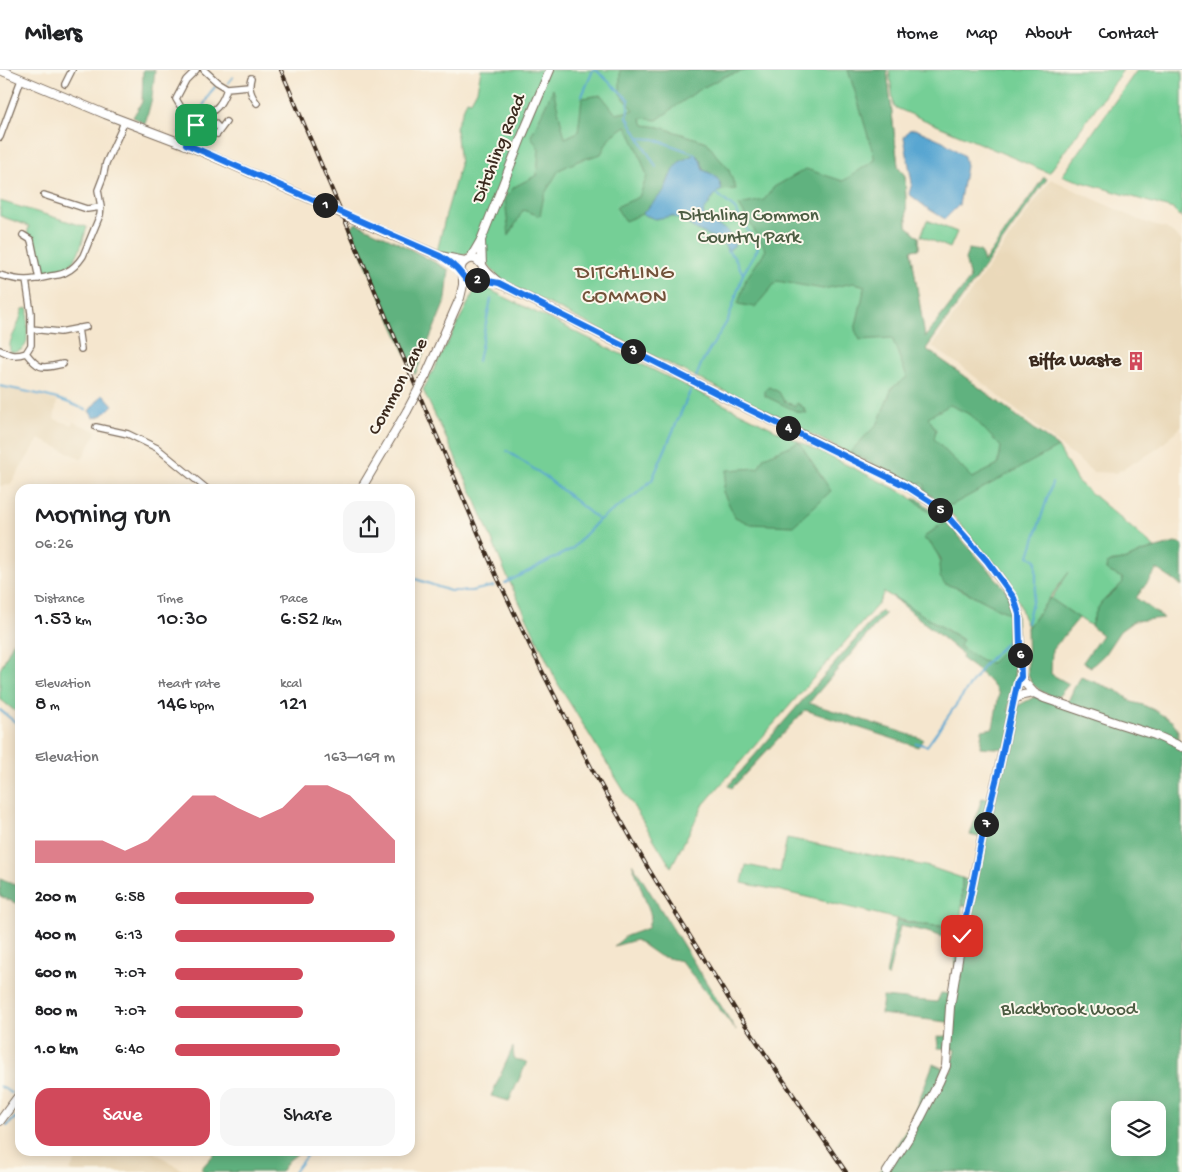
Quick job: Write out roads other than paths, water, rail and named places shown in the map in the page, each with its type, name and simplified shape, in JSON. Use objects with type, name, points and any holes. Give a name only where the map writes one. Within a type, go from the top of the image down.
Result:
[{"type":"street","points":[[0,70],[124,121],[186,144],[440,256],[455,266],[468,280],[499,283],[740,405],[893,478],[931,502],[948,517],[987,561],[1014,598],[1020,619],[1021,677],[1034,693],[1155,735],[1182,747]]},
{"type":"street","points":[[65,84],[72,70]]},
{"type":"street","points":[[185,114],[176,99],[186,80],[196,70]]},
{"type":"street","points":[[204,70],[216,82],[227,88],[249,86]]},
{"type":"street","name":"Ditchling Road","points":[[467,260],[481,240],[550,70]]},
{"type":"street","points":[[251,78],[249,86],[251,94],[257,103]]},
{"type":"street","points":[[0,137],[21,80]]},
{"type":"street","points":[[186,144],[194,127],[220,104],[227,88]]},
{"type":"street","points":[[208,116],[218,131],[226,122]]},
{"type":"street","points":[[0,275],[14,280],[40,279],[66,273],[80,260],[100,215],[101,207],[98,190],[104,177],[106,163],[124,121]]},
{"type":"street","points":[[44,194],[87,209],[101,207]]},
{"type":"street","points":[[23,235],[31,240],[40,279]]},
{"type":"street","name":"Ditchling Road","points":[[481,240],[483,266]]},
{"type":"street","points":[[440,256],[467,260],[476,259],[499,283]]},
{"type":"street","points":[[462,275],[461,267],[467,260]]},
{"type":"street","points":[[477,280],[482,274],[483,266]]},
{"type":"street","name":"Common Lane","points":[[364,484],[426,375],[460,298],[463,285],[462,275]]},
{"type":"street","points":[[0,350],[18,356],[26,353],[31,345],[31,313],[26,280]]},
{"type":"street","name":"Common Lane","points":[[460,298],[468,287],[477,280]]},
{"type":"street","points":[[31,329],[60,332],[86,327]]},
{"type":"street","points":[[78,328],[81,349]]},
{"type":"street","points":[[26,353],[34,364],[43,368],[62,364]]},
{"type":"street","points":[[96,427],[128,434],[157,448],[201,484]]},
{"type":"street","points":[[887,1172],[918,1123],[946,1066],[951,1000],[962,936],[982,838],[1018,681],[1021,677]]},
{"type":"street","points":[[1014,699],[1034,693]]},
{"type":"street","points":[[0,1120],[15,1100]]},
{"type":"water","points":[[915,129],[943,141],[964,156],[966,166],[959,205],[945,219],[909,194],[912,183],[904,137],[909,130]]},
{"type":"water","points":[[695,154],[700,159],[703,170],[716,177],[721,186],[722,190],[716,193],[703,213],[709,222],[727,230],[735,245],[728,251],[721,240],[695,229],[672,216],[655,219],[642,214],[664,191],[670,176],[679,162]]},
{"type":"water","points":[[103,394],[113,405],[103,415],[94,418],[89,411]]},
{"type":"waterway","points":[[582,96],[593,70]]},
{"type":"waterway","points":[[596,70],[629,100],[627,117],[656,167]]},
{"type":"waterway","points":[[228,83],[233,77]]},
{"type":"waterway","points":[[192,118],[201,110],[215,87]]},
{"type":"waterway","points":[[179,133],[182,125],[188,120]]},
{"type":"waterway","points":[[639,138],[654,139],[695,154]]},
{"type":"waterway","points":[[696,377],[702,362],[728,320],[743,274],[758,248],[735,209],[716,193]]},
{"type":"waterway","points":[[728,251],[735,258],[743,274]]},
{"type":"waterway","points":[[478,361],[491,299]]},
{"type":"waterway","points":[[0,386],[55,398],[86,410]]},
{"type":"waterway","points":[[505,583],[572,549],[599,520],[634,496],[652,480],[692,387]]},
{"type":"waterway","points":[[507,451],[546,477],[599,520]]},
{"type":"waterway","points":[[1027,623],[1036,586],[1036,560],[1029,556],[1052,483]]},
{"type":"waterway","points":[[415,579],[450,591],[471,591],[494,586]]},
{"type":"waterway","points":[[916,743],[927,746],[985,664],[1016,633]]},
{"type":"waterway","points":[[0,710],[15,722]]},
{"type":"waterway","points":[[0,1086],[11,1093]]},
{"type":"waterway","points":[[7,1126],[15,1118]]},
{"type":"waterway","points":[[294,1172],[306,1156]]},
{"type":"railway","points":[[281,70],[496,575],[593,771],[648,868],[740,1017],[846,1172]]},
{"type":"place","name":"Biffa Waste","points":[[1136,361]]},
{"type":"district","name":"DITCHLING COMMON","points":[[625,286]]},
{"type":"park label","name":"Ditchling Common Country Park","points":[[749,227]]},
{"type":"park label","name":"Blackbrook Wood","points":[[1069,1010]]}]
